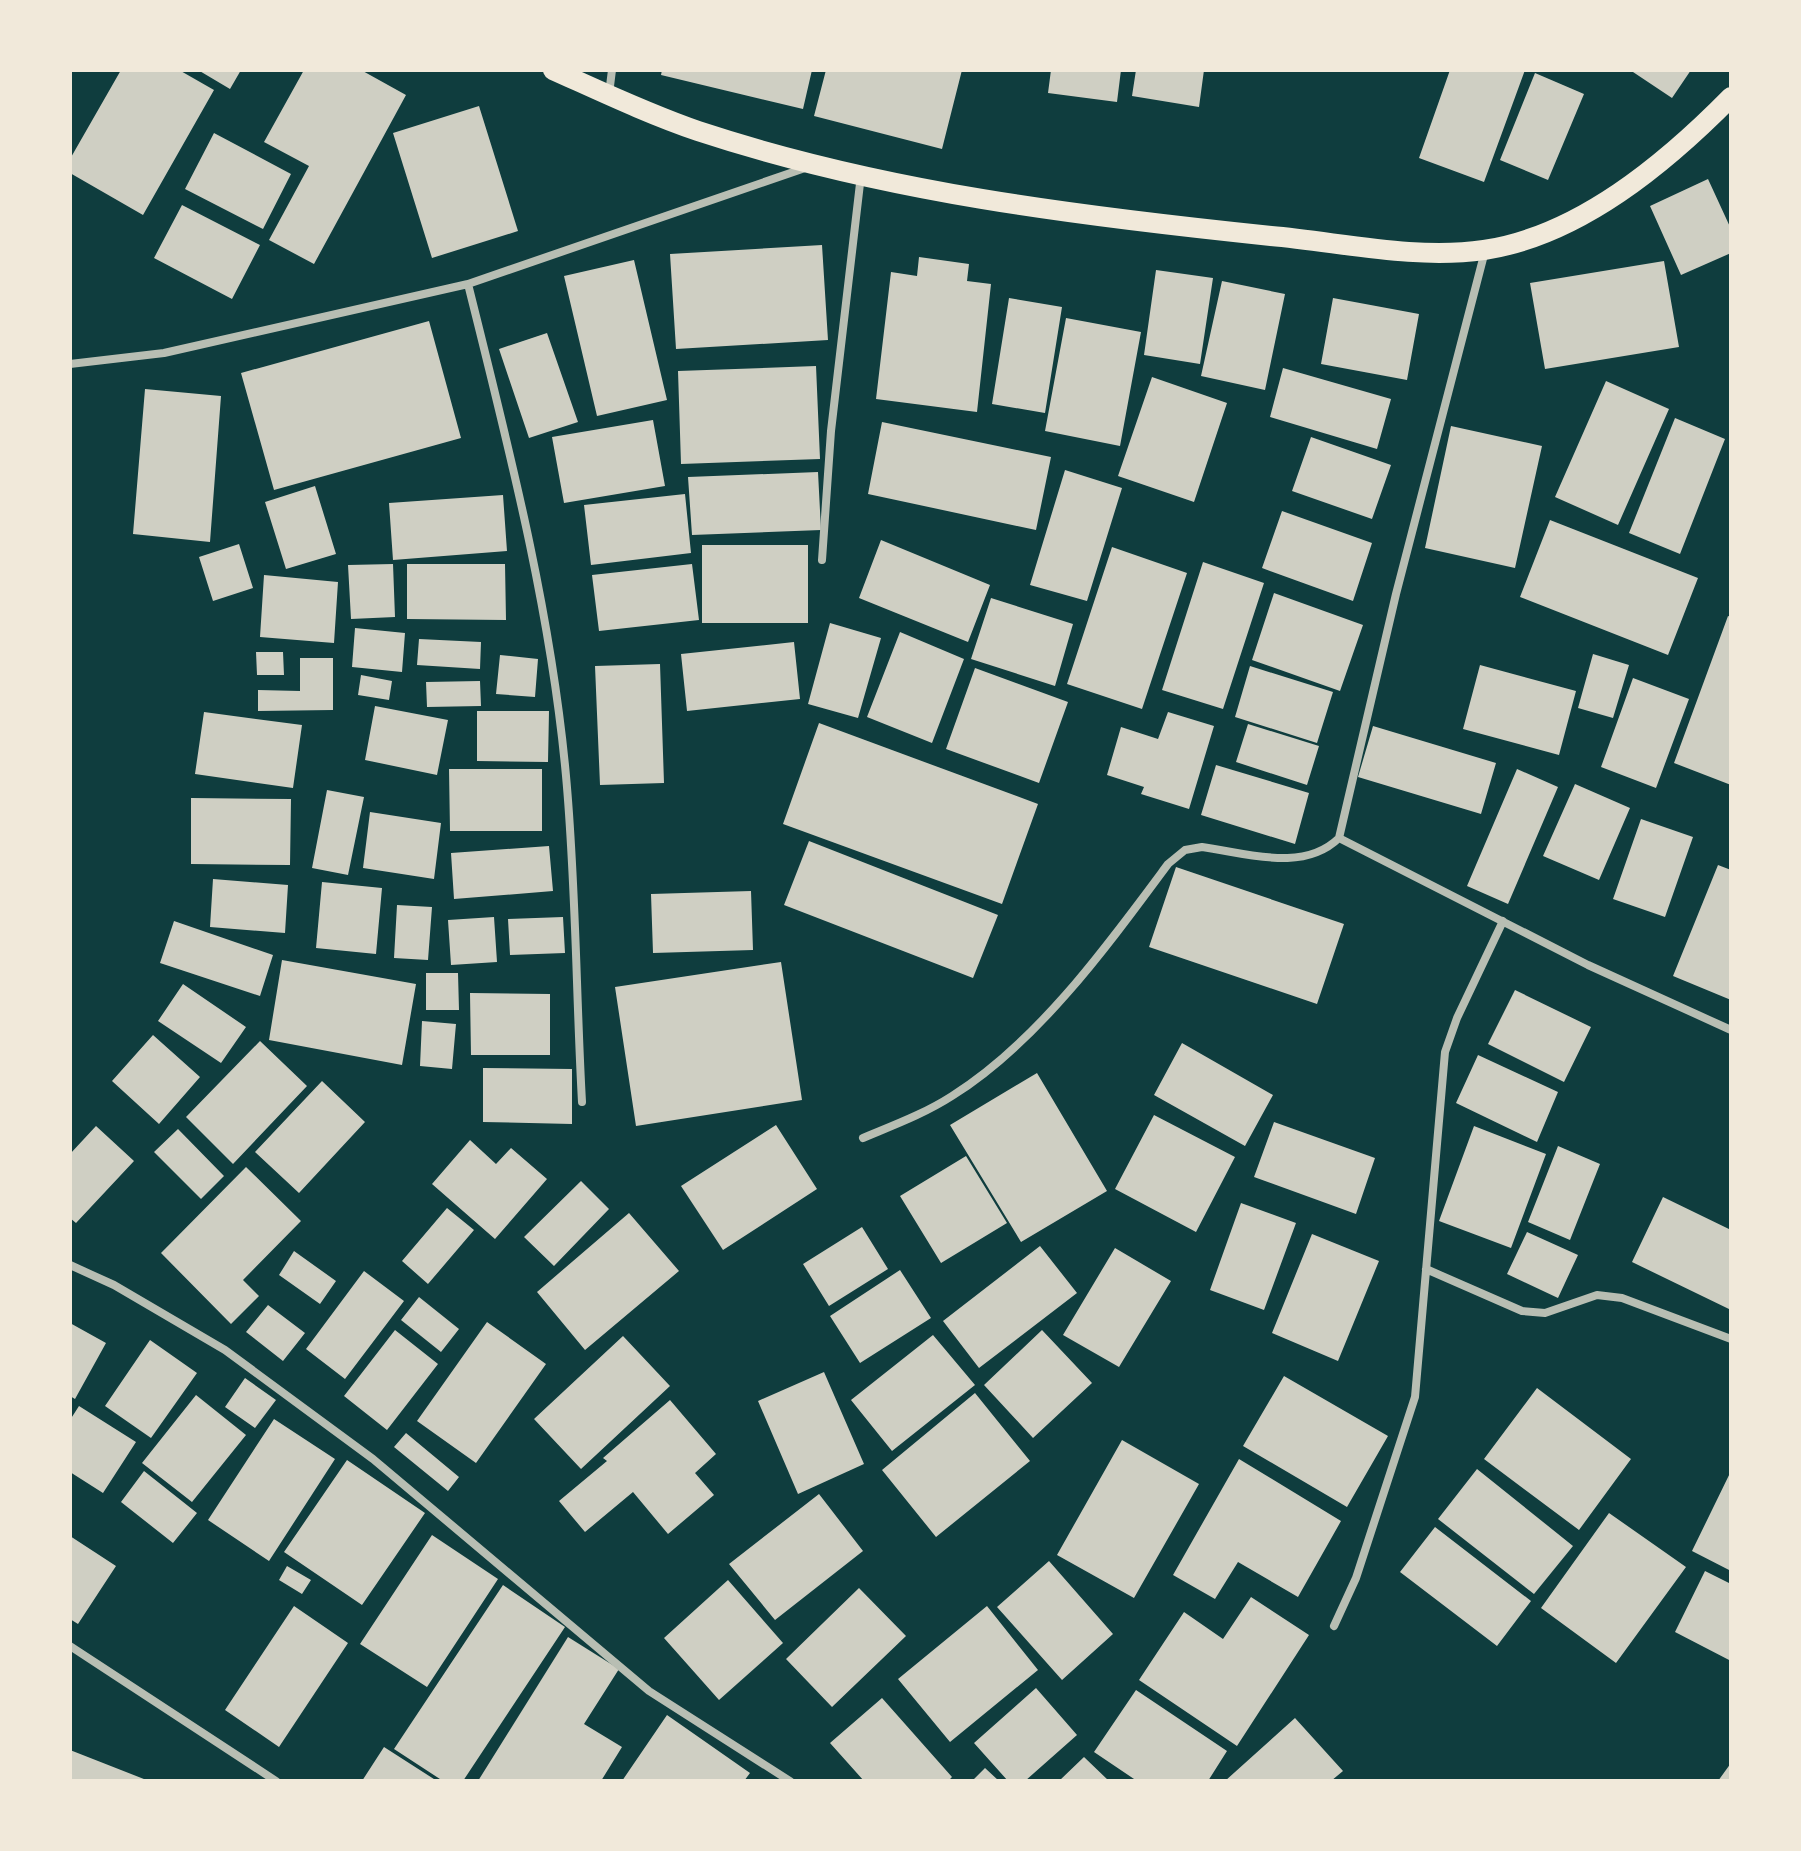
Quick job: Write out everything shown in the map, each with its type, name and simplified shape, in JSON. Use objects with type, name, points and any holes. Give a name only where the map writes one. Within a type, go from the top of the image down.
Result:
[{"type":"main road","points":[[553,70],[695,130],[814,165],[946,193],[1127,221],[1431,252],[1485,250],[1547,231],[1609,200],[1704,125],[1731,97]]},
{"type":"street","points":[[609,94],[612,70]]},
{"type":"street","points":[[70,364],[164,353],[468,284],[814,165]]},
{"type":"street","points":[[822,560],[831,431],[861,174]]},
{"type":"street","points":[[863,1138],[916,1117],[1002,1058],[1074,984],[1168,864],[1185,850],[1202,847],[1307,858],[1327,849],[1339,838],[1396,594],[1485,250]]},
{"type":"street","points":[[468,284],[513,467],[547,638],[564,758],[582,1102]]},
{"type":"street","points":[[1339,838],[1588,965],[1731,1030]]},
{"type":"street","points":[[1334,1626],[1356,1578],[1415,1397],[1445,1052],[1457,1018],[1503,921]]},
{"type":"street","points":[[70,1265],[114,1285],[225,1350],[373,1459],[649,1691],[790,1781]]},
{"type":"street","points":[[1426,1269],[1522,1311],[1545,1313],[1597,1295],[1622,1298],[1731,1339]]},
{"type":"street","points":[[70,1646],[276,1781]]},
{"type":"building","points":[[121,70],[179,70],[214,90],[143,215],[70,173],[70,159]]},
{"type":"building","points":[[198,70],[241,70],[230,89]]},
{"type":"building","points":[[304,70],[361,70],[406,95],[314,264],[269,240],[309,166],[264,142]]},
{"type":"building","points":[[662,70],[812,70],[803,109],[661,75]]},
{"type":"building","points":[[826,70],[962,70],[942,149],[814,116]]},
{"type":"building","points":[[1051,70],[1121,70],[1117,102],[1048,93]]},
{"type":"building","points":[[1136,70],[1204,70],[1199,107],[1132,96]]},
{"type":"building","points":[[1450,70],[1525,70],[1484,182],[1419,158]]},
{"type":"building","points":[[1630,70],[1691,70],[1672,98]]},
{"type":"building","points":[[1535,73],[1584,94],[1548,180],[1500,160]]},
{"type":"building","points":[[479,106],[518,231],[432,258],[393,133]]},
{"type":"building","points":[[214,133],[291,174],[263,229],[185,189]]},
{"type":"building","points":[[1708,179],[1731,229],[1731,253],[1681,275],[1650,206]]},
{"type":"building","points":[[182,205],[260,245],[232,299],[154,258]]},
{"type":"building","points":[[822,245],[828,340],[676,349],[670,254]]},
{"type":"building","points":[[919,257],[969,264],[967,281],[991,284],[977,412],[876,399],[891,272],[917,276]]},
{"type":"building","points":[[634,260],[667,400],[597,416],[564,276]]},
{"type":"building","points":[[1664,261],[1679,347],[1545,369],[1530,283]]},
{"type":"building","points":[[1156,270],[1213,278],[1200,364],[1144,355]]},
{"type":"building","points":[[1222,281],[1285,294],[1265,390],[1201,376]]},
{"type":"building","points":[[1009,298],[1062,307],[1045,413],[992,404]]},
{"type":"building","points":[[1333,298],[1419,314],[1407,380],[1321,364]]},
{"type":"building","points":[[1066,318],[1141,332],[1120,446],[1045,431]]},
{"type":"building","points":[[429,321],[461,438],[274,490],[241,373]]},
{"type":"building","points":[[547,333],[578,422],[529,438],[499,349]]},
{"type":"building","points":[[816,366],[820,459],[681,464],[678,371]]},
{"type":"building","points":[[1283,368],[1391,399],[1377,449],[1270,417]]},
{"type":"building","points":[[1152,377],[1227,403],[1194,502],[1118,476]]},
{"type":"building","points":[[1606,381],[1669,409],[1618,525],[1555,497]]},
{"type":"building","points":[[145,389],[221,396],[210,542],[133,534]]},
{"type":"building","points":[[1675,418],[1725,439],[1680,554],[1629,533]]},
{"type":"building","points":[[653,420],[665,486],[564,503],[552,437]]},
{"type":"building","points":[[882,422],[1051,457],[1036,530],[868,494]]},
{"type":"building","points":[[1451,426],[1542,446],[1515,568],[1425,548]]},
{"type":"building","points":[[1311,437],[1391,465],[1372,519],[1292,491]]},
{"type":"building","points":[[1065,470],[1122,488],[1087,601],[1030,585]]},
{"type":"building","points":[[818,472],[821,530],[692,535],[688,477]]},
{"type":"building","points":[[315,486],[336,554],[286,569],[265,502]]},
{"type":"building","points":[[685,494],[691,553],[591,565],[584,505]]},
{"type":"building","points":[[503,495],[507,551],[393,560],[389,503]]},
{"type":"building","points":[[1282,511],[1372,543],[1353,601],[1262,568]]},
{"type":"building","points":[[1550,520],[1698,578],[1668,655],[1520,597]]},
{"type":"building","points":[[881,540],[990,585],[968,642],[859,598]]},
{"type":"building","points":[[239,544],[253,588],[213,601],[199,557]]},
{"type":"building","points":[[702,545],[808,545],[808,623],[702,623]]},
{"type":"building","points":[[1112,547],[1187,573],[1142,709],[1067,684]]},
{"type":"building","points":[[1203,562],[1264,583],[1223,709],[1162,690]]},
{"type":"building","points":[[393,564],[395,617],[351,619],[348,565]]},
{"type":"building","points":[[407,564],[505,564],[506,620],[407,619]]},
{"type":"building","points":[[692,564],[699,620],[599,631],[592,575]]},
{"type":"building","points":[[264,575],[338,582],[334,643],[260,637]]},
{"type":"building","points":[[1274,593],[1363,625],[1340,691],[1252,660]]},
{"type":"building","points":[[991,598],[1073,624],[1055,686],[971,659]]},
{"type":"building","points":[[1728,616],[1731,617],[1731,785],[1674,763]]},
{"type":"building","points":[[830,623],[881,638],[858,718],[808,704]]},
{"type":"building","points":[[355,628],[405,633],[402,672],[352,667]]},
{"type":"building","points":[[900,632],[964,659],[932,743],[867,717]]},
{"type":"building","points":[[419,639],[481,642],[480,669],[417,665]]},
{"type":"building","points":[[794,642],[800,699],[687,711],[681,654]]},
{"type":"building","points":[[256,652],[283,652],[284,675],[257,675]]},
{"type":"building","points":[[1593,654],[1629,665],[1613,718],[1578,708]]},
{"type":"building","points":[[500,655],[538,659],[535,697],[496,694]]},
{"type":"building","points":[[300,658],[333,658],[333,710],[258,711],[258,690],[300,691]]},
{"type":"building","points":[[660,664],[664,783],[600,785],[595,666]]},
{"type":"building","points":[[1480,665],[1576,691],[1559,755],[1463,729]]},
{"type":"building","points":[[1250,666],[1333,692],[1317,743],[1235,717]]},
{"type":"building","points":[[975,668],[1068,702],[1039,783],[946,749]]},
{"type":"building","points":[[361,675],[392,681],[389,700],[358,695]]},
{"type":"building","points":[[1633,678],[1689,699],[1656,788],[1601,767]]},
{"type":"building","points":[[480,681],[481,706],[427,707],[426,682]]},
{"type":"building","points":[[375,706],[448,720],[437,775],[365,760]]},
{"type":"building","points":[[477,711],[549,711],[548,762],[477,761]]},
{"type":"building","points":[[204,712],[302,725],[293,788],[195,774]]},
{"type":"building","points":[[1168,712],[1214,726],[1189,809],[1141,794],[1144,787],[1107,775],[1121,727],[1158,739]]},
{"type":"building","points":[[819,723],[1038,804],[1002,904],[783,824]]},
{"type":"building","points":[[1248,724],[1319,746],[1307,785],[1236,762]]},
{"type":"building","points":[[1373,726],[1496,763],[1481,814],[1358,777]]},
{"type":"building","points":[[1216,765],[1309,793],[1295,844],[1201,815]]},
{"type":"building","points":[[449,769],[542,769],[542,831],[450,831]]},
{"type":"building","points":[[1517,769],[1558,787],[1508,904],[1467,886]]},
{"type":"building","points":[[1575,784],[1630,808],[1599,880],[1543,856]]},
{"type":"building","points":[[327,790],[364,797],[348,875],[312,868]]},
{"type":"building","points":[[191,798],[291,799],[290,865],[191,864]]},
{"type":"building","points":[[370,812],[441,823],[434,879],[363,868]]},
{"type":"building","points":[[1641,819],[1693,837],[1665,917],[1613,899]]},
{"type":"building","points":[[809,841],[998,915],[973,978],[784,905]]},
{"type":"building","points":[[549,846],[553,891],[454,899],[451,853]]},
{"type":"building","points":[[1718,865],[1731,870],[1731,1000],[1673,976]]},
{"type":"building","points":[[1176,867],[1344,924],[1317,1004],[1149,947]]},
{"type":"building","points":[[213,879],[288,885],[285,933],[210,927]]},
{"type":"building","points":[[322,882],[382,888],[376,954],[316,948]]},
{"type":"building","points":[[751,891],[753,950],[653,953],[651,894]]},
{"type":"building","points":[[397,905],[432,907],[428,960],[394,958]]},
{"type":"building","points":[[494,917],[497,962],[451,965],[448,920]]},
{"type":"building","points":[[563,917],[565,953],[510,955],[508,919]]},
{"type":"building","points":[[174,921],[273,955],[260,996],[160,963]]},
{"type":"building","points":[[282,960],[416,984],[402,1065],[269,1040]]},
{"type":"building","points":[[781,962],[802,1100],[636,1126],[615,987]]},
{"type":"building","points":[[426,973],[458,973],[459,1010],[426,1010]]},
{"type":"building","points":[[183,984],[246,1027],[221,1063],[158,1021]]},
{"type":"building","points":[[1515,990],[1591,1027],[1564,1082],[1488,1044]]},
{"type":"building","points":[[470,993],[550,994],[550,1055],[471,1055]]},
{"type":"building","points":[[422,1021],[456,1024],[452,1069],[420,1066]]},
{"type":"building","points":[[153,1035],[200,1077],[159,1124],[112,1081]]},
{"type":"building","points":[[260,1041],[307,1086],[233,1164],[186,1117]]},
{"type":"building","points":[[1182,1043],[1273,1095],[1245,1146],[1154,1095]]},
{"type":"building","points":[[1478,1055],[1558,1092],[1537,1142],[1456,1103]]},
{"type":"building","points":[[483,1068],[572,1069],[572,1124],[483,1122]]},
{"type":"building","points":[[1037,1073],[1107,1191],[1021,1242],[950,1125]]},
{"type":"building","points":[[322,1081],[365,1122],[299,1193],[255,1152]]},
{"type":"building","points":[[1154,1115],[1235,1157],[1196,1232],[1115,1189]]},
{"type":"building","points":[[1274,1122],[1375,1158],[1356,1214],[1254,1177]]},
{"type":"building","points":[[776,1125],[817,1189],[723,1250],[681,1186]]},
{"type":"building","points":[[96,1126],[134,1161],[76,1223],[70,1218],[70,1154]]},
{"type":"building","points":[[1474,1126],[1546,1154],[1511,1248],[1439,1221]]},
{"type":"building","points":[[178,1129],[224,1176],[201,1199],[154,1152]]},
{"type":"building","points":[[470,1140],[496,1164],[511,1148],[547,1179],[495,1239],[432,1184]]},
{"type":"building","points":[[1558,1146],[1600,1164],[1570,1240],[1528,1222]]},
{"type":"building","points":[[966,1156],[1007,1223],[941,1263],[900,1196]]},
{"type":"building","points":[[246,1167],[301,1221],[243,1280],[259,1296],[231,1324],[161,1253]]},
{"type":"building","points":[[581,1181],[609,1209],[554,1266],[524,1237]]},
{"type":"building","points":[[1663,1197],[1731,1230],[1731,1310],[1632,1262]]},
{"type":"building","points":[[1241,1203],[1296,1223],[1264,1310],[1210,1290]]},
{"type":"building","points":[[447,1208],[474,1230],[428,1284],[402,1261]]},
{"type":"building","points":[[629,1213],[679,1271],[585,1350],[537,1292]]},
{"type":"building","points":[[862,1227],[888,1269],[829,1306],[803,1264]]},
{"type":"building","points":[[1527,1232],[1578,1255],[1558,1298],[1507,1274]]},
{"type":"building","points":[[1312,1234],[1379,1261],[1338,1361],[1272,1333]]},
{"type":"building","points":[[1040,1246],[1077,1293],[979,1368],[943,1321]]},
{"type":"building","points":[[1115,1248],[1171,1281],[1119,1367],[1063,1335]]},
{"type":"building","points":[[294,1251],[336,1281],[320,1304],[279,1275]]},
{"type":"building","points":[[900,1270],[931,1318],[860,1363],[830,1316]]},
{"type":"building","points":[[364,1271],[404,1301],[345,1379],[306,1349]]},
{"type":"building","points":[[419,1297],[459,1329],[441,1352],[401,1320]]},
{"type":"building","points":[[268,1305],[305,1333],[283,1361],[246,1332]]},
{"type":"building","points":[[487,1322],[546,1364],[476,1463],[417,1421]]},
{"type":"building","points":[[70,1323],[106,1343],[75,1399],[70,1396]]},
{"type":"building","points":[[395,1330],[438,1364],[387,1430],[344,1396]]},
{"type":"building","points":[[1042,1330],[1092,1383],[1033,1438],[984,1385]]},
{"type":"building","points":[[933,1335],[975,1385],[892,1451],[851,1400]]},
{"type":"building","points":[[623,1336],[670,1386],[581,1469],[534,1419]]},
{"type":"building","points":[[150,1340],[197,1373],[151,1438],[105,1406]]},
{"type":"building","points":[[824,1372],[864,1464],[798,1494],[758,1401]]},
{"type":"building","points":[[1284,1376],[1388,1436],[1347,1507],[1243,1446]]},
{"type":"building","points":[[245,1378],[276,1400],[255,1428],[225,1407]]},
{"type":"building","points":[[1537,1388],[1631,1459],[1579,1530],[1484,1459]]},
{"type":"building","points":[[975,1393],[1030,1461],[936,1537],[882,1470]]},
{"type":"building","points":[[196,1395],[246,1435],[192,1502],[142,1463]]},
{"type":"building","points":[[670,1400],[716,1454],[695,1473],[714,1495],[668,1534],[633,1492],[585,1532],[559,1501],[607,1461],[603,1458]]},
{"type":"building","points":[[79,1406],[136,1442],[103,1493],[70,1472],[70,1420]]},
{"type":"building","points":[[274,1419],[335,1459],[269,1561],[208,1520]]},
{"type":"building","points":[[406,1433],[459,1477],[448,1491],[394,1447]]},
{"type":"building","points":[[1122,1440],[1199,1484],[1134,1598],[1057,1555]]},
{"type":"building","points":[[1239,1459],[1341,1521],[1298,1597],[1238,1562],[1215,1599],[1173,1575]]},
{"type":"building","points":[[347,1460],[425,1513],[362,1605],[284,1552]]},
{"type":"building","points":[[1477,1469],[1573,1546],[1534,1594],[1438,1519]]},
{"type":"building","points":[[144,1471],[197,1513],[173,1543],[121,1502]]},
{"type":"building","points":[[1731,1471],[1731,1571],[1692,1551]]},
{"type":"building","points":[[819,1494],[863,1551],[775,1620],[729,1564]]},
{"type":"building","points":[[1609,1513],[1686,1567],[1616,1663],[1541,1608]]},
{"type":"building","points":[[1435,1527],[1531,1601],[1497,1646],[1400,1572]]},
{"type":"building","points":[[432,1535],[498,1579],[427,1687],[360,1644]]},
{"type":"building","points":[[70,1536],[116,1566],[78,1624],[70,1619]]},
{"type":"building","points":[[1049,1561],[1113,1634],[1062,1680],[997,1607]]},
{"type":"building","points":[[287,1566],[311,1580],[302,1594],[279,1580]]},
{"type":"building","points":[[1705,1571],[1731,1584],[1731,1661],[1675,1632]]},
{"type":"building","points":[[728,1580],[783,1643],[719,1700],[664,1638]]},
{"type":"building","points":[[503,1585],[565,1627],[463,1781],[443,1781],[394,1749]]},
{"type":"building","points":[[859,1588],[906,1636],[832,1707],[786,1659]]},
{"type":"building","points":[[1251,1597],[1309,1635],[1237,1746],[1139,1680],[1184,1612],[1223,1639]]},
{"type":"building","points":[[294,1606],[348,1643],[279,1747],[225,1710]]},
{"type":"building","points":[[987,1606],[1038,1670],[950,1742],[898,1679]]},
{"type":"building","points":[[568,1637],[619,1669],[584,1724],[622,1747],[601,1781],[478,1781]]},
{"type":"building","points":[[1036,1688],[1077,1735],[1025,1781],[1008,1781],[974,1743]]},
{"type":"building","points":[[1136,1690],[1227,1751],[1208,1781],[1137,1781],[1094,1752]]},
{"type":"building","points":[[882,1698],[952,1777],[948,1781],[864,1781],[830,1743]]},
{"type":"building","points":[[667,1715],[750,1773],[744,1781],[622,1781]]},
{"type":"building","points":[[1295,1718],[1343,1771],[1331,1781],[1225,1781]]},
{"type":"building","points":[[384,1747],[437,1781],[362,1781]]},
{"type":"building","points":[[70,1750],[149,1781],[70,1781]]},
{"type":"building","points":[[1084,1757],[1109,1781],[1059,1781]]},
{"type":"building","points":[[1731,1763],[1731,1781],[1718,1781]]},
{"type":"building","points":[[985,1768],[999,1781],[972,1781]]}]
